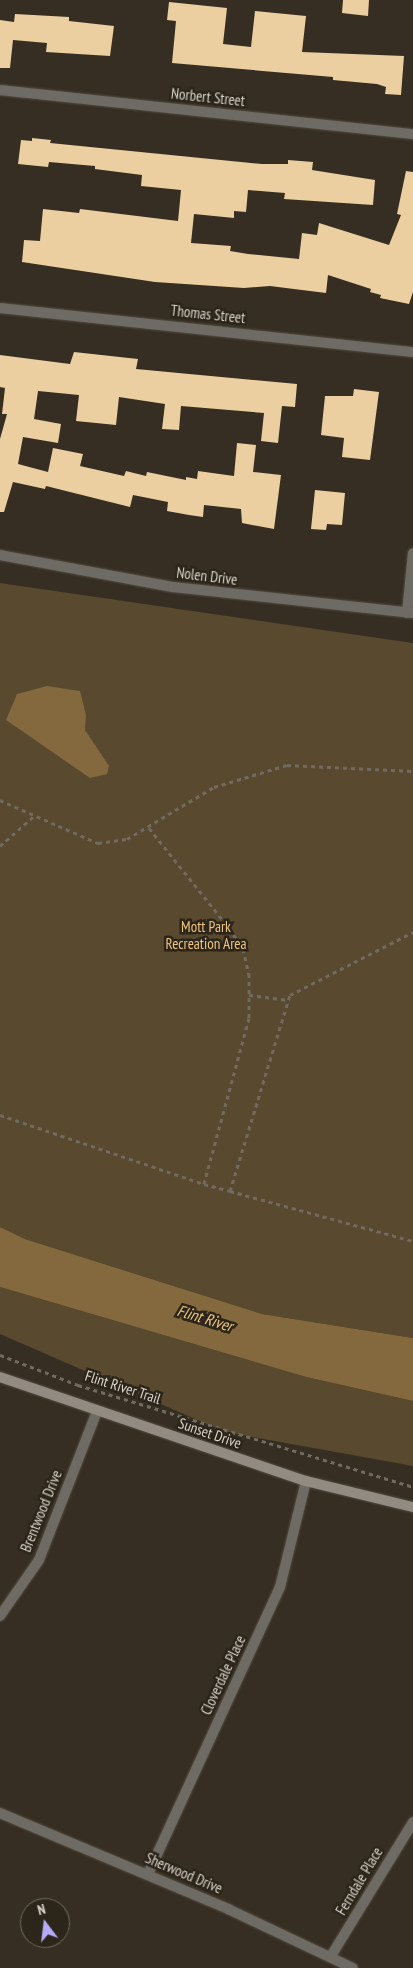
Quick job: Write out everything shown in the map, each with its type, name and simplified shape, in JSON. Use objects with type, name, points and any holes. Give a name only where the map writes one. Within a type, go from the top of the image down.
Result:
[{"type":"street","name":"Norbert Street","points":[[0,90],[413,134]]},
{"type":"street","name":"Thomas Street","points":[[0,308],[413,352]]},
{"type":"street","points":[[410,613],[413,553]]},
{"type":"street","name":"Nolen Drive","points":[[0,555],[136,582],[410,613]]},
{"type":"street","name":"Sunset Drive","points":[[0,1377],[306,1481],[413,1507]]},
{"type":"street","name":"Brentwood Drive","points":[[0,1616],[39,1560],[97,1411]]},
{"type":"street","name":"Cloverdale Place","points":[[148,1874],[280,1587],[306,1481]]},
{"type":"street","name":"Sherwood Drive","points":[[0,1813],[148,1874],[331,1956],[353,1968]]},
{"type":"street","name":"Ferndale Place","points":[[331,1956],[413,1822]]},
{"type":"path","points":[[0,800],[98,843],[127,839],[149,828],[214,787],[287,764],[413,772]]},
{"type":"path","points":[[0,846],[35,815]]},
{"type":"path","points":[[149,828],[243,949],[249,995],[249,1018],[204,1184]]},
{"type":"path","points":[[230,1191],[290,995],[413,932]]},
{"type":"path","points":[[249,995],[289,1000]]},
{"type":"path","points":[[0,1115],[204,1184],[413,1241]]},
{"type":"path","name":"Flint River Trail","points":[[0,1354],[78,1385],[413,1487]]},
{"type":"green space","name":"Mott Park Recreation Area","points":[[0,583],[413,643],[413,1338],[262,1314],[25,1239],[0,1227]]},
{"type":"green space","points":[[0,1287],[306,1377],[413,1401],[413,1466],[225,1432],[0,1334]]},
{"type":"water","points":[[47,686],[80,691],[86,715],[85,730],[109,766],[107,774],[90,778],[6,720],[17,694]]},
{"type":"water","name":"Flint River","points":[[0,1227],[25,1239],[262,1314],[413,1338],[413,1401],[306,1377],[0,1287]]},
{"type":"building","points":[[343,0],[369,0],[368,16],[342,13]]},
{"type":"building","points":[[169,2],[227,8],[223,44],[251,47],[255,11],[306,16],[302,52],[404,56],[401,95],[385,94],[386,87],[377,84],[333,80],[333,77],[172,63],[176,21],[167,20]]},
{"type":"building","points":[[15,14],[69,17],[69,21],[114,26],[110,56],[46,52],[47,43],[13,40],[10,68],[0,68],[0,20],[14,22]]},
{"type":"building","points":[[32,138],[51,140],[50,143],[262,164],[288,164],[288,160],[313,162],[312,170],[375,180],[373,205],[284,199],[285,193],[248,190],[246,212],[234,211],[234,218],[194,214],[191,243],[231,246],[230,251],[299,259],[302,233],[317,235],[319,223],[389,245],[401,215],[397,214],[406,171],[413,172],[413,292],[409,304],[380,298],[381,295],[370,292],[371,289],[328,275],[326,293],[270,286],[244,288],[155,282],[22,262],[24,240],[40,241],[43,209],[79,213],[80,209],[178,221],[181,190],[141,186],[142,175],[95,169],[95,166],[49,162],[48,167],[18,164],[21,140],[32,141]]},
{"type":"building","points":[[74,352],[138,359],[136,369],[297,384],[295,407],[282,406],[278,443],[261,441],[264,413],[181,406],[179,430],[162,429],[165,404],[119,397],[116,425],[76,421],[79,395],[38,391],[34,419],[61,424],[58,443],[23,437],[18,464],[48,472],[53,448],[83,454],[80,466],[124,476],[126,471],[146,476],[147,472],[186,480],[186,477],[197,479],[198,471],[234,476],[237,443],[256,445],[253,472],[281,475],[274,529],[242,523],[241,509],[204,505],[203,517],[167,511],[168,502],[133,495],[130,507],[46,486],[45,489],[13,482],[4,512],[0,512],[0,439],[7,414],[2,414],[5,388],[0,387],[0,355],[70,364]]},
{"type":"building","points":[[354,389],[379,392],[370,460],[342,457],[344,438],[321,435],[325,396],[353,396]]},
{"type":"building","points":[[315,490],[345,493],[342,525],[327,524],[326,530],[311,529]]}]
